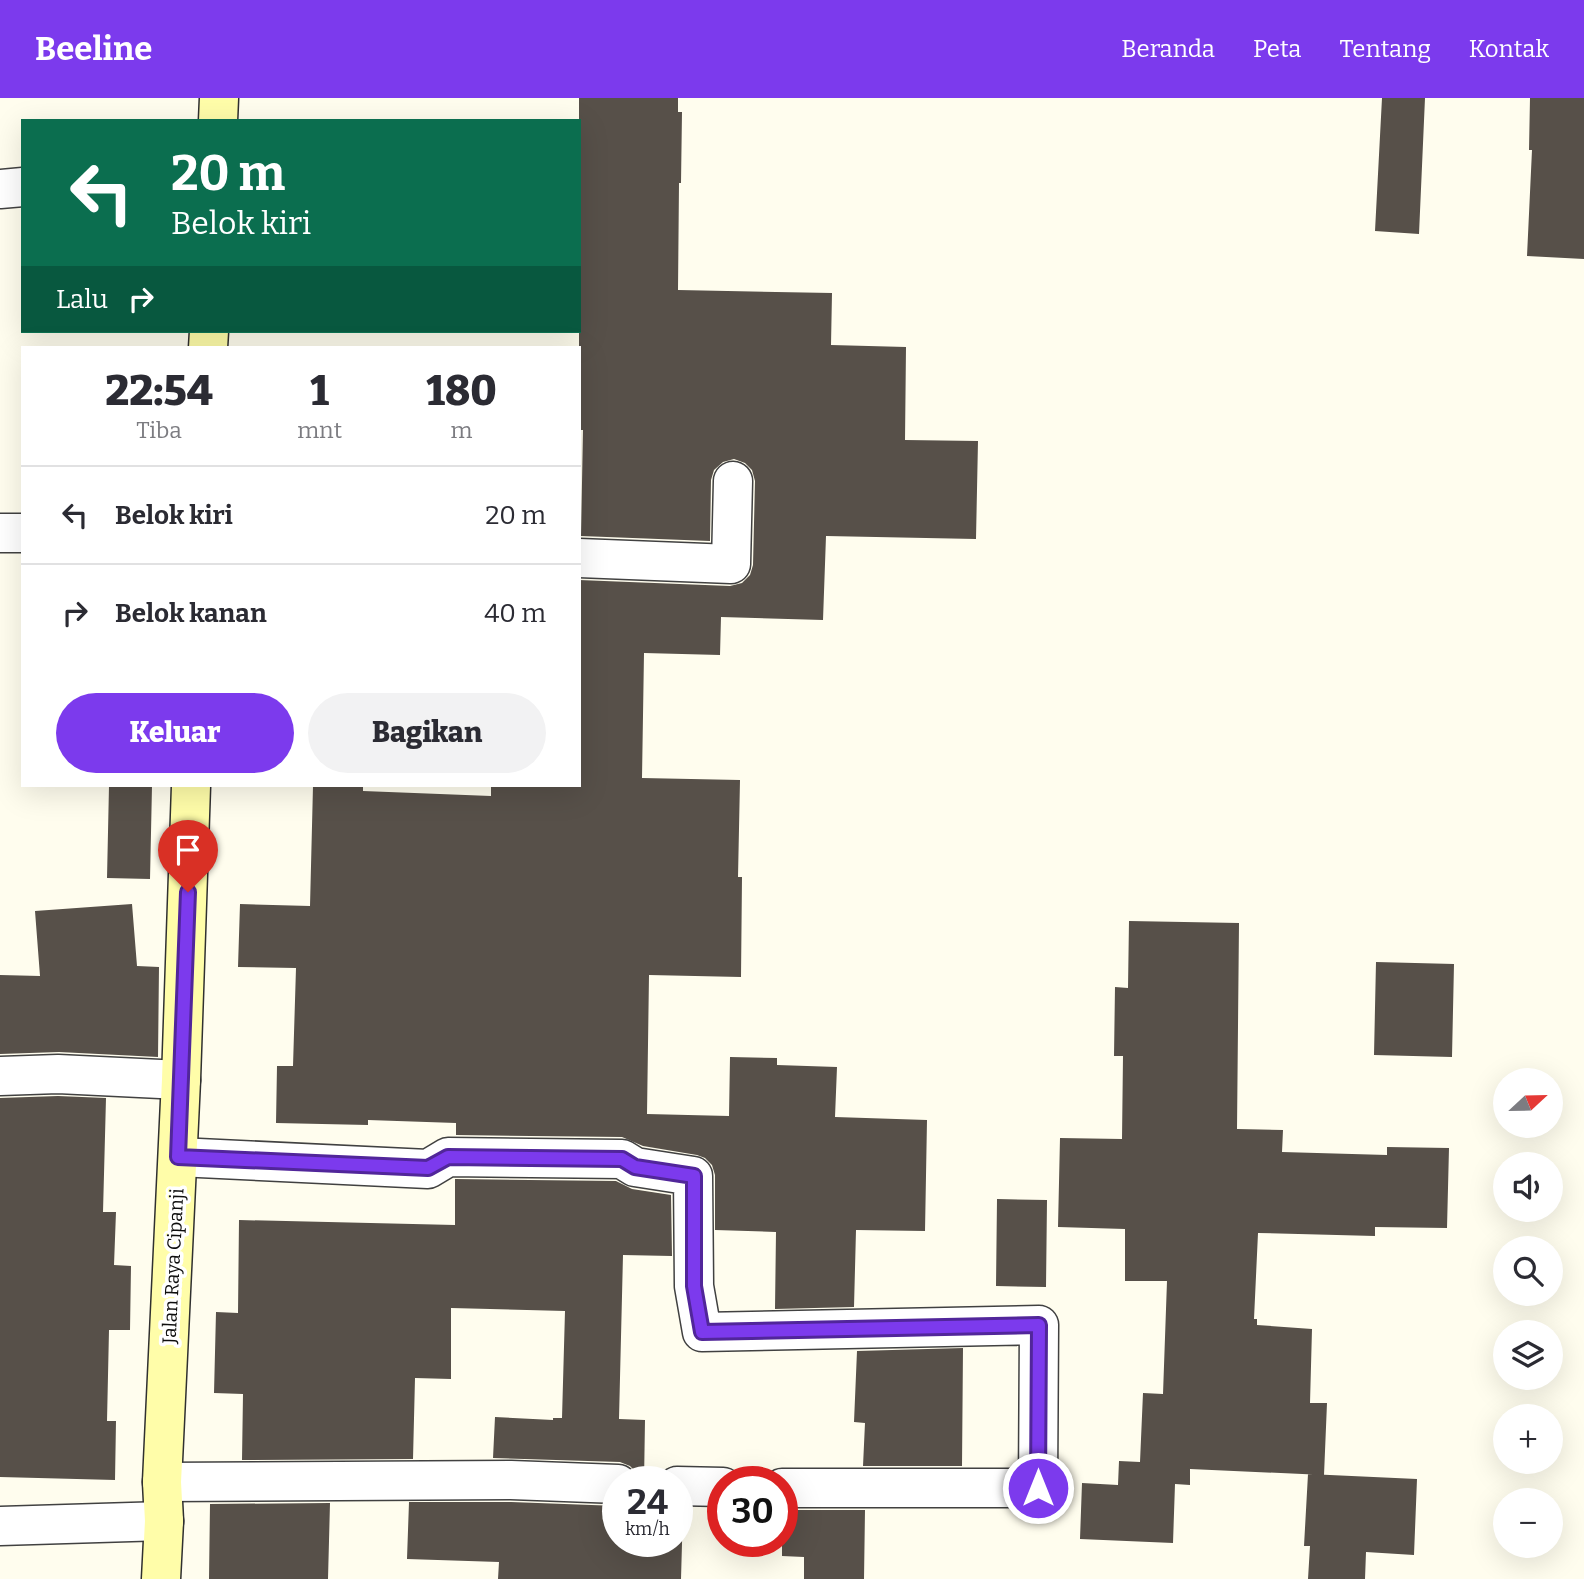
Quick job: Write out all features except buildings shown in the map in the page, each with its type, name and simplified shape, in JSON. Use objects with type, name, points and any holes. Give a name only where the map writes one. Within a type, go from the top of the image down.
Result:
[{"type":"main road","points":[[218,119],[219,98]]},
{"type":"main road","name":"Jalan Raya Cipanji","points":[[161,1579],[164,1521],[162,1482],[178,1157],[191,787]]},
{"type":"street","points":[[0,189],[21,187]]},
{"type":"street","points":[[581,558],[731,564],[733,481]]},
{"type":"street","points":[[0,533],[21,533]]},
{"type":"street","points":[[0,1076],[58,1074],[181,1080]]},
{"type":"street","points":[[178,1157],[428,1168],[448,1157],[622,1159],[635,1167],[694,1176],[694,1286],[702,1332],[1039,1325],[1038,1488],[798,1488]]},
{"type":"street","points":[[162,1482],[511,1480],[602,1483]]},
{"type":"street","points":[[0,1526],[164,1521]]},
{"type":"route","points":[[188,892],[178,1157],[428,1168],[448,1157],[622,1159],[635,1167],[694,1176],[694,1286],[702,1332],[1039,1325],[1038,1488]]}]
